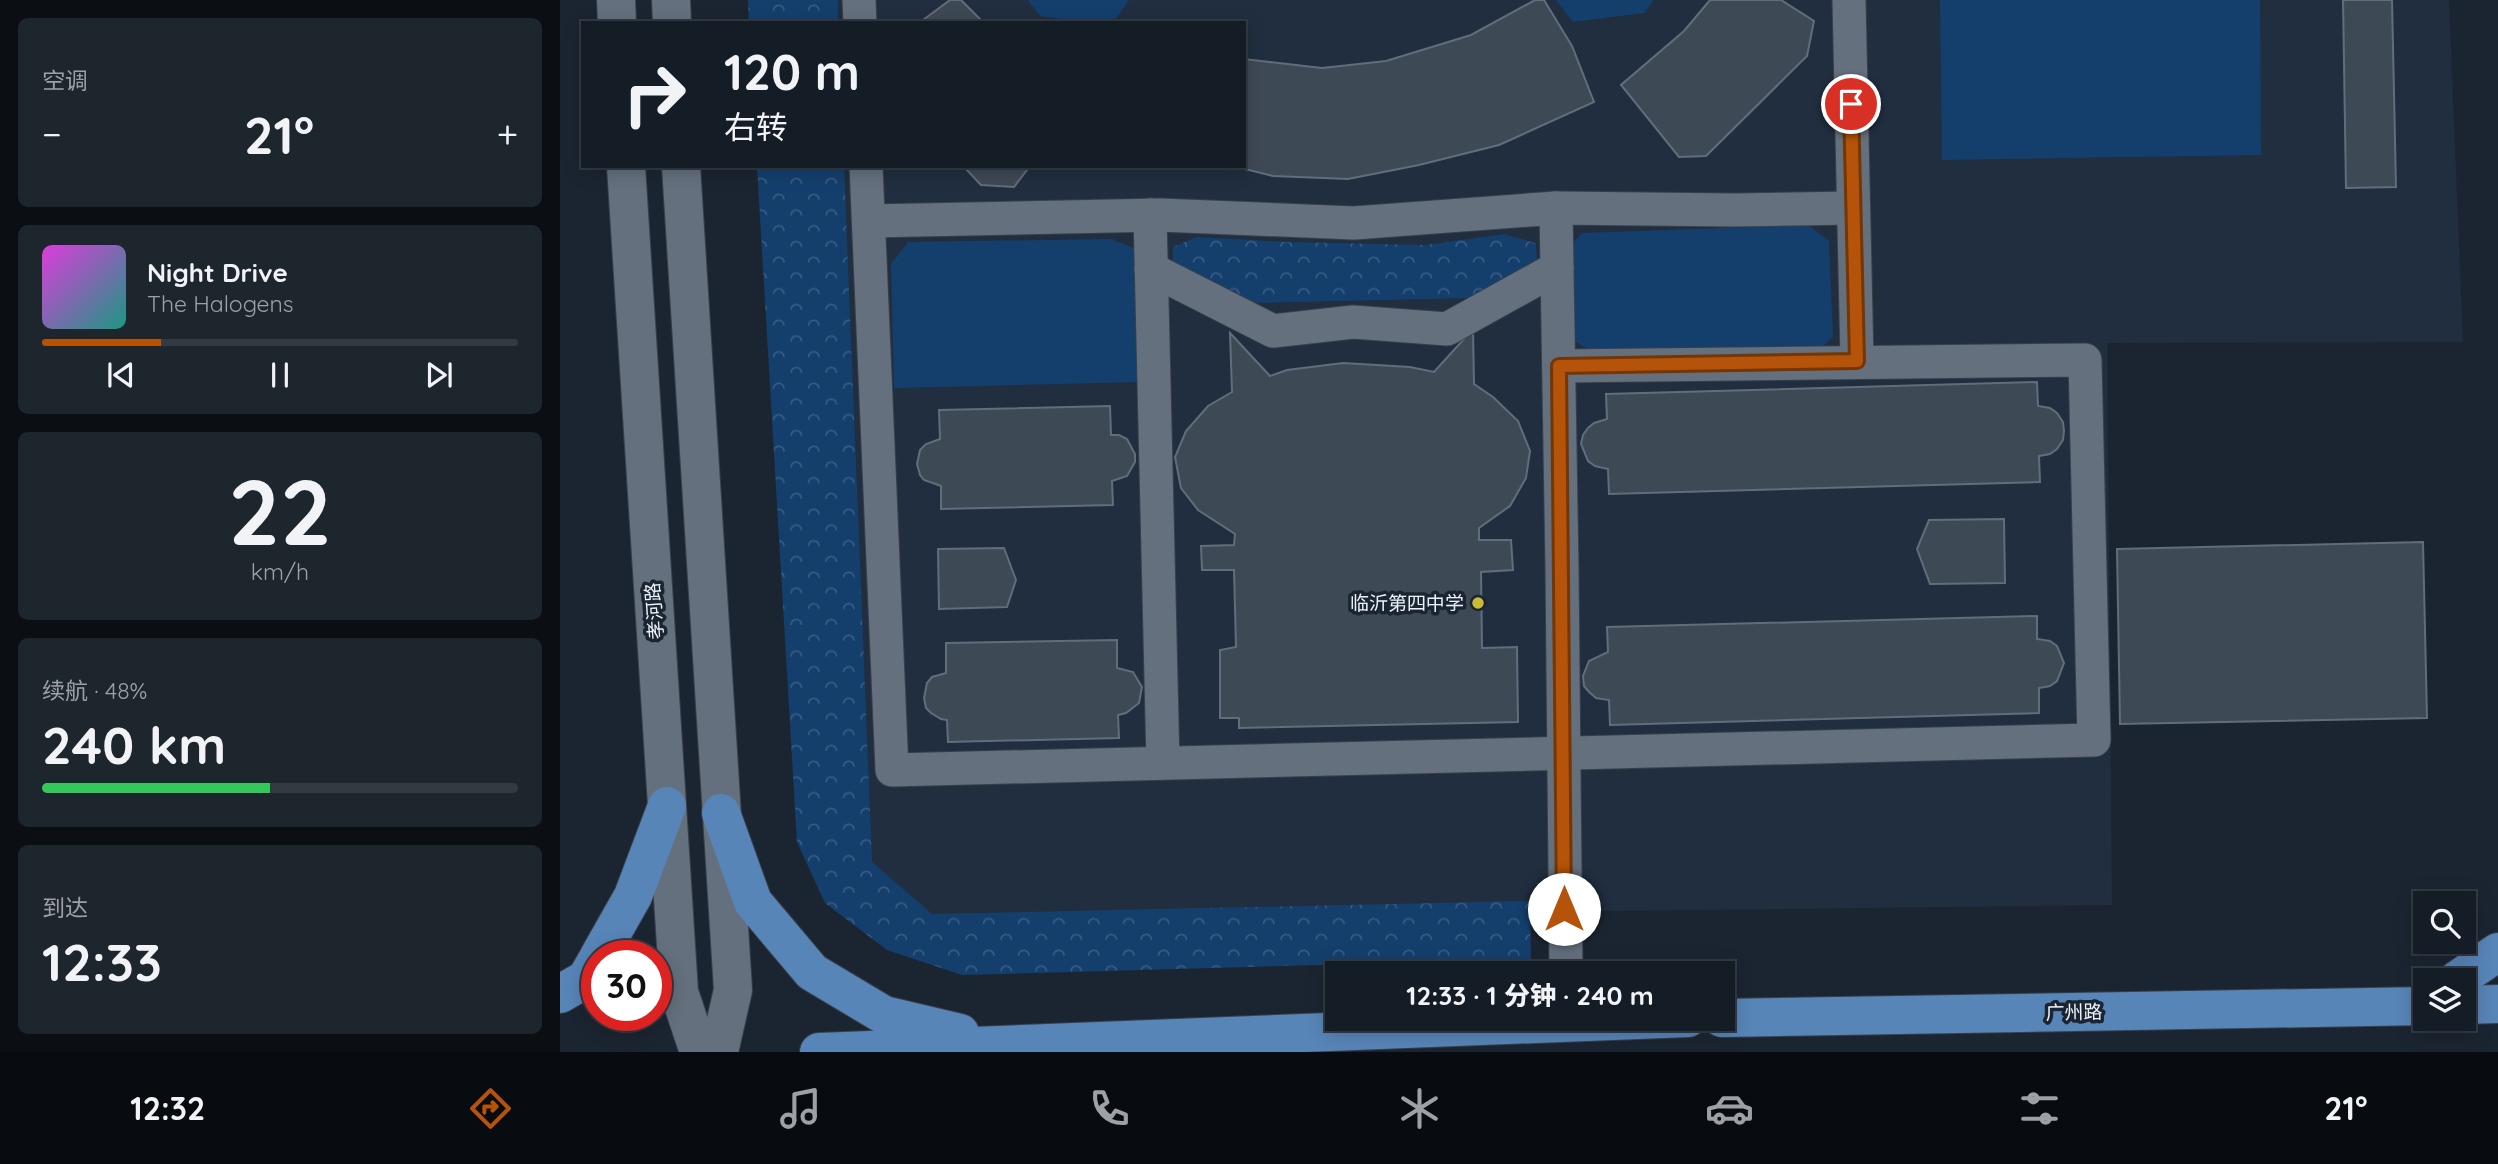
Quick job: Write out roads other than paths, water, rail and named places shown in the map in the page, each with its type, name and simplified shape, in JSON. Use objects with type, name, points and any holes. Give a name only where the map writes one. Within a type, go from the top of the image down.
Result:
[{"type":"main road","points":[[616,0],[617,21]]},
{"type":"main road","points":[[671,0],[672,21]]},
{"type":"main road","name":"孝河路","points":[[626,168],[679,992],[699,1052]]},
{"type":"main road","points":[[681,168],[733,990],[719,1052]]},
{"type":"main road","points":[[608,940],[633,896],[667,806]]},
{"type":"main road","points":[[721,813],[753,902],[813,971],[884,1015],[1009,1044]]},
{"type":"main road","points":[[2475,968],[2498,952]]},
{"type":"main road","points":[[560,994],[581,982]]},
{"type":"main road","name":"广州路","points":[[1735,1018],[2413,1004]]},
{"type":"main road","points":[[2476,1005],[2498,1004]]},
{"type":"main road","points":[[819,1052],[1325,1031]]},
{"type":"street","points":[[859,0],[860,21]]},
{"type":"street","points":[[1849,0],[1857,361]]},
{"type":"street","points":[[866,168],[892,770],[2094,740],[2085,360],[1559,366]]},
{"type":"street","points":[[869,221],[1150,215],[1354,223],[1556,208],[1853,208]]},
{"type":"street","points":[[1556,208],[1566,961]]},
{"type":"street","points":[[1150,215],[1163,763]]},
{"type":"street","points":[[1151,269],[1273,331],[1353,322],[1447,329],[1557,268]]},
{"type":"place","name":"临沂第四中学","points":[[1478,603]]}]
